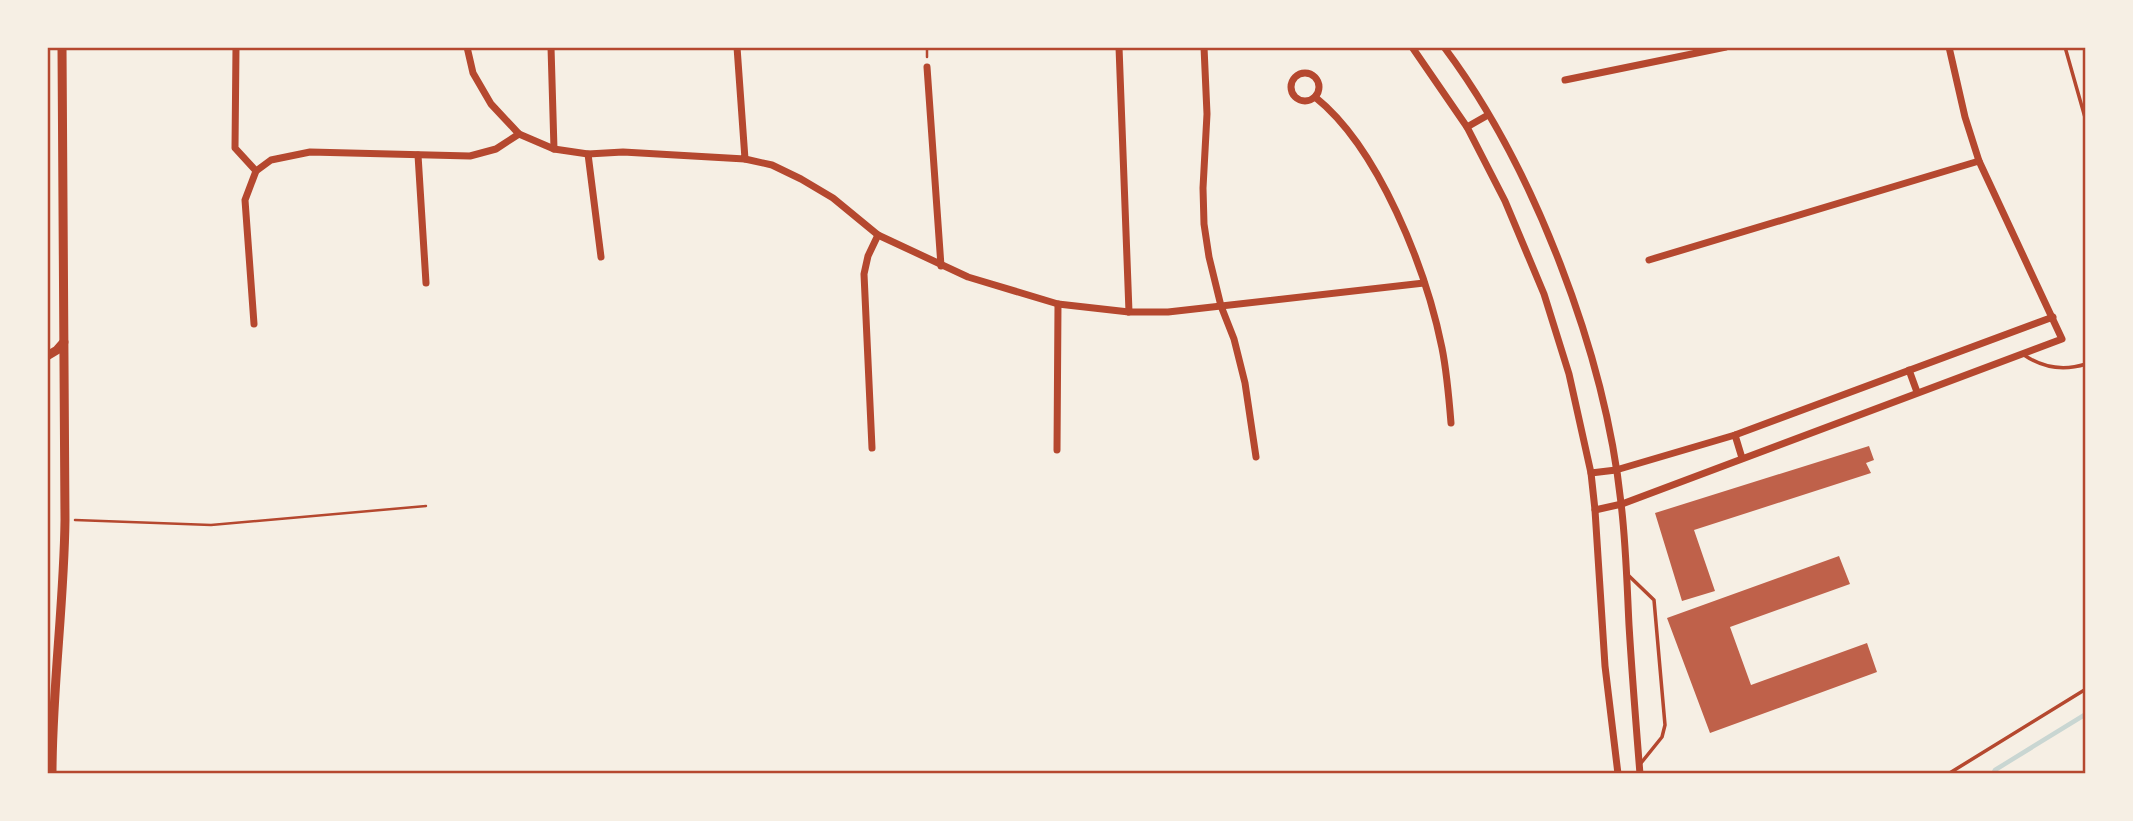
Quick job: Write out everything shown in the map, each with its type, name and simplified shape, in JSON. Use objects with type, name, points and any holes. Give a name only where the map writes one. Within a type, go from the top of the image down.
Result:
[{"type":"street","points":[[52,774],[65,520],[62,47]]},
{"type":"street","points":[[236,47],[235,148],[256,171]]},
{"type":"street","points":[[467,47],[472,73],[491,104],[519,134],[554,149],[588,154],[623,152],[745,159],[772,165],[833,198],[878,235],[968,277],[1058,304],[1129,312],[1168,312],[1424,283]]},
{"type":"street","points":[[551,47],[554,149]]},
{"type":"street","points":[[737,47],[745,159]]},
{"type":"street","points":[[1119,47],[1129,312]]},
{"type":"street","points":[[1204,47],[1204,224],[1221,306],[1234,339],[1242,372],[1256,457]]},
{"type":"street","points":[[1412,47],[1467,127],[1505,201],[1544,294],[1569,374],[1591,473],[1605,666],[1618,774]]},
{"type":"street","points":[[1444,47],[1488,115],[1535,206],[1569,286],[1594,369],[1622,504],[1640,774]]},
{"type":"street","points":[[1565,80],[1726,47]]},
{"type":"street","points":[[1595,510],[1622,504],[2062,338],[1979,161],[1965,117],[1949,47]]},
{"type":"street","points":[[927,67],[941,265]]},
{"type":"street","points":[[1305,72],[1315,77],[1319,86],[1315,97],[1305,101],[1294,97],[1290,86],[1295,76],[1305,72]]},
{"type":"street","points":[[1315,97],[1331,109],[1355,140],[1399,219],[1424,283],[1443,350],[1451,423]]},
{"type":"street","points":[[1467,127],[1488,115]]},
{"type":"street","points":[[254,324],[245,200],[256,171],[271,160],[310,152],[470,156],[496,149],[519,134]]},
{"type":"street","points":[[588,154],[601,257]]},
{"type":"street","points":[[418,155],[426,283]]},
{"type":"street","points":[[1649,260],[1979,161]]},
{"type":"street","points":[[872,448],[863,274],[878,235]]},
{"type":"street","points":[[1057,450],[1058,304]]},
{"type":"street","points":[[1591,473],[1616,470],[1735,435],[2053,317]]},
{"type":"street","points":[[47,356],[65,342]]},
{"type":"street","points":[[1909,370],[1917,392]]},
{"type":"street","points":[[1735,435],[1742,458]]},
{"type":"lane","points":[[2065,47],[2086,121]]},
{"type":"lane","points":[[2022,354],[2049,367],[2071,368],[2086,364]]},
{"type":"lane","points":[[1626,573],[1654,600],[1665,725],[1662,737],[1640,765]]},
{"type":"lane","points":[[1948,774],[2086,689]]},
{"type":"path","points":[[65,520],[211,525],[426,506]]},
{"type":"building","points":[[1869,446],[1874,460],[1866,463],[1871,473],[1694,530],[1715,591],[1682,601],[1655,513]]},
{"type":"building","points":[[1839,556],[1850,584],[1730,627],[1751,685],[1867,643],[1877,672],[1710,733],[1667,618]]},
{"type":"waterway","points":[[1993,774],[1995,770],[2086,714]]}]
